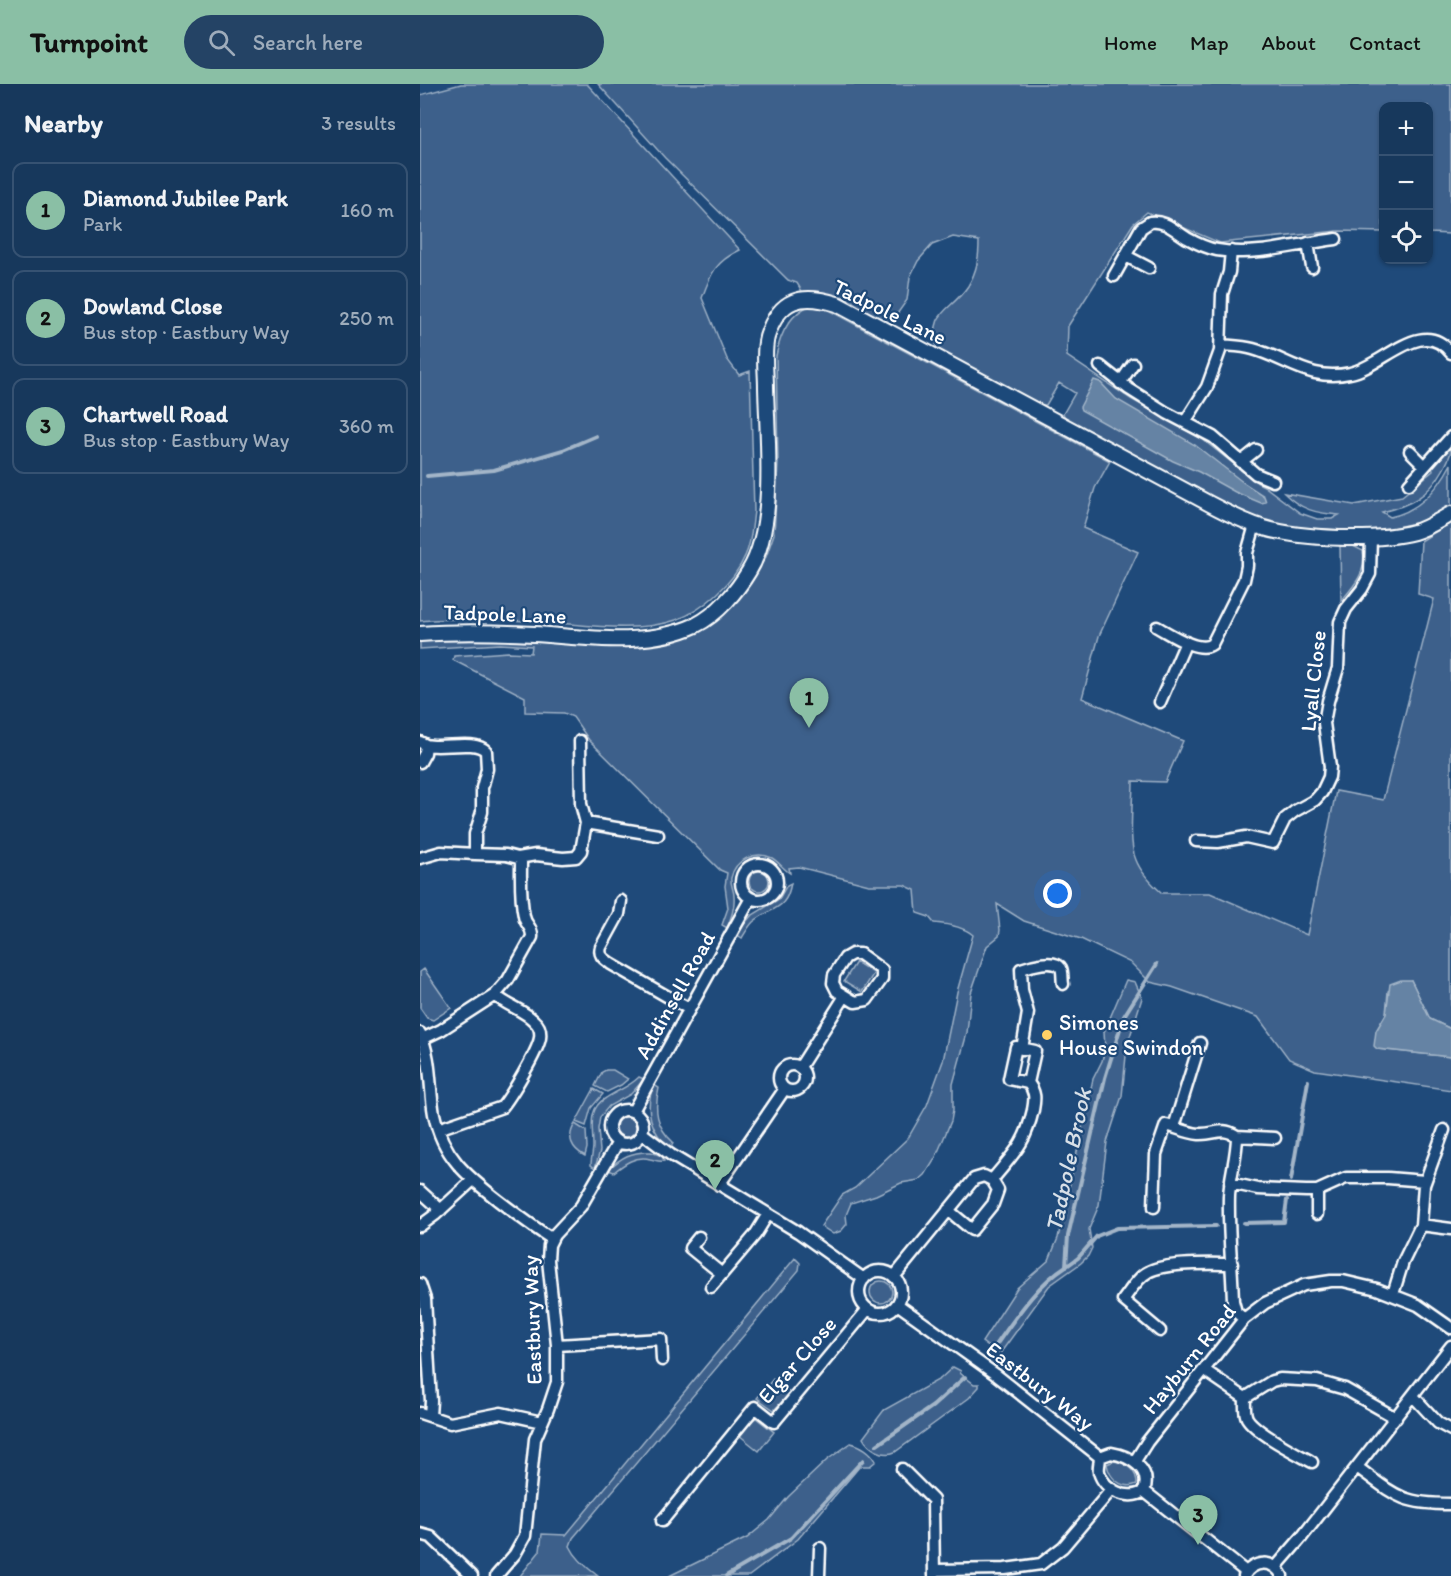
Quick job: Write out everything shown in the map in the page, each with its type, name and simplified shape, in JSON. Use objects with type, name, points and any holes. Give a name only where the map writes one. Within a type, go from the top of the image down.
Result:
[{"type":"street","points":[[1114,276],[1141,228],[1155,221],[1167,224],[1206,247],[1231,251],[1269,249],[1336,239]]},
{"type":"street","points":[[1308,243],[1312,267]]},
{"type":"street","points":[[1185,422],[1209,381],[1221,345],[1222,294],[1229,273],[1231,251]]},
{"type":"street","points":[[1126,256],[1149,268]]},
{"type":"street","name":"Tadpole Lane","points":[[420,634],[494,632],[631,639],[674,632],[695,625],[713,614],[731,595],[750,569],[764,535],[767,501],[767,339],[781,311],[791,302],[805,298],[822,299],[837,304],[1209,504],[1255,525],[1267,529],[1317,536],[1371,537],[1415,532],[1451,514]]},
{"type":"street","points":[[1221,345],[1254,349],[1293,367],[1326,375],[1349,374],[1360,370],[1422,338],[1441,342],[1451,353]]},
{"type":"street","points":[[1120,383],[1133,364]]},
{"type":"street","points":[[1100,366],[1120,383],[1167,413],[1213,437],[1256,474],[1273,481]]},
{"type":"street","points":[[1410,484],[1451,438]]},
{"type":"street","points":[[1241,462],[1256,450]]},
{"type":"street","points":[[1410,451],[1425,466]]},
{"type":"street","points":[[1157,627],[1198,647],[1208,647],[1217,637],[1244,580],[1247,552],[1255,525]]},
{"type":"street","name":"Lyall Close","points":[[1196,841],[1218,842],[1246,837],[1273,843],[1286,819],[1315,800],[1325,788],[1330,772],[1324,715],[1338,668],[1340,622],[1370,574],[1371,537]]},
{"type":"street","points":[[1160,702],[1186,642]]},
{"type":"street","points":[[420,858],[441,852],[506,855],[518,858],[536,855],[576,857],[581,851],[586,823],[581,795],[580,741]]},
{"type":"street","points":[[420,762],[425,753],[423,743],[473,745],[482,747],[486,751],[487,769],[482,788],[482,812],[475,834],[475,854]]},
{"type":"street","points":[[586,823],[658,835]]},
{"type":"street","points":[[518,858],[521,862],[523,914],[532,930],[532,937],[508,980],[495,995],[441,1030],[421,1037],[428,1057],[433,1107],[438,1129],[447,1150],[472,1180],[552,1239]]},
{"type":"street","name":"Addinsell Road","points":[[633,1111],[751,898]]},
{"type":"street","points":[[621,901],[619,914],[601,947],[601,956],[689,1010]]},
{"type":"street","points":[[860,954],[881,968],[882,979],[867,1000],[855,1002],[845,996],[835,988],[833,979],[847,956],[860,954]]},
{"type":"street","points":[[1022,1048],[1028,1013],[1022,990],[1021,969],[1047,964],[1058,965],[1061,969],[1063,984]]},
{"type":"street","points":[[438,1129],[493,1112],[502,1107],[538,1044],[540,1032],[536,1023],[495,995]]},
{"type":"street","points":[[800,1067],[845,996]]},
{"type":"street","points":[[1174,1127],[1200,1043]]},
{"type":"street","points":[[992,1179],[1023,1142],[1035,1095],[1028,1083],[1035,1051],[1016,1047],[1009,1079],[1028,1083]]},
{"type":"street","points":[[790,1065],[800,1067],[805,1077],[804,1085],[796,1091],[784,1090],[779,1083],[781,1070],[790,1065]]},
{"type":"street","points":[[719,1185],[784,1090]]},
{"type":"street","points":[[628,1109],[633,1111],[641,1118],[642,1133],[629,1144],[618,1142],[610,1134],[610,1119],[618,1111],[628,1109]]},
{"type":"street","points":[[1154,1207],[1156,1154],[1166,1125],[1201,1134],[1224,1130],[1237,1136],[1275,1138]]},
{"type":"street","points":[[1393,1294],[1403,1262],[1421,1225],[1425,1181],[1446,1143],[1444,1130]]},
{"type":"street","points":[[642,1133],[719,1185],[798,1232],[864,1280]]},
{"type":"street","points":[[1237,1136],[1237,1151],[1230,1183],[1232,1264],[1234,1307],[1244,1319]]},
{"type":"street","name":"Eastbury Way","points":[[496,1576],[515,1554],[525,1536],[533,1448],[557,1382],[557,1345],[547,1255],[552,1239],[581,1206],[618,1142]]},
{"type":"street","points":[[894,1277],[948,1210],[974,1179],[984,1176],[992,1179],[998,1190],[996,1197],[972,1230],[948,1210]]},
{"type":"street","points":[[1230,1183],[1258,1189],[1317,1191],[1346,1179],[1388,1178],[1425,1181]]},
{"type":"street","points":[[420,1226],[441,1210],[472,1180]]},
{"type":"street","points":[[420,1191],[441,1210]]},
{"type":"street","points":[[1317,1191],[1317,1214]]},
{"type":"street","points":[[711,1287],[755,1235],[768,1214]]},
{"type":"street","points":[[1421,1225],[1451,1228]]},
{"type":"street","points":[[699,1237],[690,1248],[722,1274]]},
{"type":"street","points":[[1160,1331],[1123,1300],[1142,1276],[1148,1271],[1169,1267],[1232,1264]]},
{"type":"street","points":[[877,1272],[887,1273],[894,1277],[901,1289],[897,1304],[889,1311],[882,1313],[868,1309],[860,1296],[864,1280],[877,1272]]},
{"type":"street","name":"Hayburn Road","points":[[1135,1461],[1147,1442],[1244,1319],[1275,1298],[1304,1285],[1343,1281],[1393,1294],[1418,1305],[1451,1328]]},
{"type":"street","points":[[420,1284],[425,1299],[431,1401],[425,1415],[450,1423],[501,1413],[542,1422]]},
{"type":"street","name":"Eastbury Way","points":[[897,1304],[995,1374],[1100,1457]]},
{"type":"street","name":"Elgar Close","points":[[662,1521],[755,1407],[774,1422],[868,1309]]},
{"type":"street","points":[[557,1345],[661,1339],[663,1360]]},
{"type":"street","points":[[1144,1491],[1245,1574],[1251,1567],[1263,1563],[1279,1572],[1302,1537],[1451,1346]]},
{"type":"street","points":[[1204,1370],[1245,1398]]},
{"type":"street","points":[[1245,1398],[1272,1381],[1306,1380],[1345,1389],[1396,1418]]},
{"type":"street","points":[[1413,1396],[1438,1423],[1451,1430]]},
{"type":"street","points":[[1245,1398],[1246,1414],[1250,1421],[1281,1444],[1312,1462]]},
{"type":"street","name":"Eastbury Way","points":[[1100,1457],[1111,1453],[1135,1461]]},
{"type":"street","name":"Eastbury Way","points":[[1100,1457],[1100,1475],[1112,1489]]},
{"type":"street","points":[[1135,1461],[1145,1477],[1144,1491]]},
{"type":"street","points":[[1357,1467],[1401,1498],[1418,1503],[1451,1504]]},
{"type":"street","points":[[902,1469],[933,1500],[934,1573],[1005,1569],[1041,1564],[1064,1547],[1112,1489],[1124,1496],[1138,1495],[1144,1491]]},
{"type":"street","points":[[420,1534],[431,1537],[472,1576]]},
{"type":"street","points":[[819,1576],[820,1548]]},
{"type":"shaded area","points":[[461,84],[587,84],[740,250],[725,259],[715,269],[702,298],[727,359],[739,375],[750,371],[754,511],[750,539],[740,566],[726,585],[697,609],[676,620],[663,624],[633,627],[489,619],[420,621],[420,95]]},
{"type":"shaded area","points":[[598,84],[1451,84],[1451,234],[1433,233],[1433,102],[1379,102],[1379,232],[1338,231],[1220,243],[1147,212],[1133,224],[1068,326],[1067,356],[1131,399],[1202,439],[1300,513],[1317,519],[1332,519],[1339,515],[1309,510],[1284,493],[1354,505],[1402,496],[1433,471],[1432,465],[1451,448],[1450,457],[1431,487],[1410,503],[1382,512],[1390,517],[1419,504],[1434,490],[1451,464],[1451,507],[1420,524],[1382,530],[1335,533],[1330,530],[1300,528],[1243,516],[1069,423],[1063,414],[1075,393],[1059,383],[1046,405],[1036,405],[937,350],[936,326],[943,313],[961,295],[974,275],[979,241],[953,237],[932,245],[918,261],[910,277],[907,300],[890,324],[845,297],[803,293],[797,283],[788,280],[665,158]]},
{"type":"shaded area","points":[[811,305],[821,306],[1110,461],[1095,488],[1083,528],[1138,552],[1099,636],[1082,698],[1183,741],[1165,782],[1133,781],[1132,843],[1134,853],[1144,874],[1162,893],[1210,893],[1307,935],[1336,791],[1383,800],[1434,599],[1418,594],[1421,541],[1451,522],[1451,1029],[1430,1019],[1411,980],[1388,991],[1386,1014],[1376,1031],[1377,1049],[1451,1057],[1451,1090],[1315,1070],[1289,1059],[1258,1017],[1172,987],[1150,982],[1131,963],[1081,939],[1024,921],[997,904],[999,936],[987,946],[971,993],[967,1033],[953,1084],[951,1121],[935,1159],[919,1180],[901,1183],[876,1195],[851,1203],[846,1215],[847,1224],[841,1231],[833,1234],[821,1226],[842,1195],[855,1188],[908,1138],[927,1105],[943,1061],[957,992],[973,935],[959,928],[934,923],[929,917],[917,913],[915,890],[904,885],[869,885],[799,867],[789,868],[790,873],[772,858],[759,855],[742,861],[733,871],[731,880],[734,905],[727,928],[722,925],[728,908],[725,886],[727,873],[720,870],[589,740],[573,717],[564,713],[525,712],[525,697],[453,660],[454,656],[508,652],[531,653],[532,646],[500,644],[420,649],[420,638],[686,634],[749,582],[766,557],[774,534],[778,463],[776,356],[783,333],[791,319]]},
{"type":"shaded area","points":[[1094,380],[1100,382],[1116,399],[1195,445],[1264,496],[1266,502],[1261,503],[1235,492],[1081,410],[1080,407]]},
{"type":"shaded area","points":[[1340,546],[1353,546],[1363,551],[1364,559],[1358,578],[1341,601]]},
{"type":"shaded area","points":[[759,871],[766,874],[769,881],[766,888],[759,891],[752,888],[749,881],[752,874]]},
{"type":"shaded area","points":[[791,883],[782,904],[753,922],[742,938],[736,934],[751,916],[779,899],[787,885]]},
{"type":"shaded area","points":[[856,962],[874,973],[862,992],[844,981]]},
{"type":"shaded area","points":[[424,969],[451,1008],[433,1020],[427,1018],[420,1008],[420,972]]},
{"type":"shaded area","points":[[1126,980],[1135,982],[1142,998],[1127,1046],[1122,1096],[1107,1142],[1099,1205],[1089,1229],[1092,1248],[1081,1263],[1049,1286],[999,1355],[982,1342],[1017,1288],[1049,1260],[1058,1238],[1093,1079],[1102,1061],[1105,1048],[1104,1032]]},
{"type":"shaded area","points":[[1401,980],[1411,980],[1430,1019],[1451,1029],[1451,1057],[1377,1049],[1374,1046],[1376,1031],[1386,1014],[1390,984]]},
{"type":"shaded area","points":[[613,1070],[628,1079],[607,1092],[595,1086],[602,1072]]},
{"type":"shaded area","points":[[639,1077],[644,1079],[631,1094],[609,1106],[600,1117],[598,1129],[600,1151],[595,1168],[591,1165],[592,1119],[596,1107],[600,1102]]},
{"type":"shaded area","points":[[654,1085],[659,1088],[658,1117],[663,1130],[673,1142],[671,1148],[658,1135],[651,1120],[649,1102]]},
{"type":"shaded area","points":[[594,1089],[603,1094],[591,1108],[586,1126],[576,1122]]},
{"type":"shaded area","points":[[626,1117],[633,1120],[636,1127],[633,1134],[626,1137],[619,1134],[616,1127],[619,1120]]},
{"type":"shaded area","points":[[575,1124],[586,1131],[585,1156],[572,1143],[571,1134]]},
{"type":"shaded area","points":[[651,1152],[662,1156],[664,1161],[640,1158],[626,1163],[614,1172],[608,1170],[627,1156]]},
{"type":"shaded area","points":[[795,1258],[800,1263],[799,1270],[573,1538],[570,1546],[572,1551],[598,1576],[520,1576],[540,1551],[542,1534],[566,1535]]},
{"type":"shaded area","points":[[881,1281],[889,1284],[892,1292],[889,1300],[881,1303],[873,1300],[870,1292],[873,1284]]},
{"type":"shaded area","points":[[953,1367],[961,1371],[960,1373],[974,1384],[979,1384],[969,1398],[895,1452],[881,1453],[866,1442],[863,1438],[884,1410],[940,1379]]},
{"type":"shaded area","points":[[773,1379],[790,1393],[774,1410],[757,1398]]},
{"type":"shaded area","points":[[756,1418],[774,1432],[759,1451],[739,1435]]},
{"type":"shaded area","points":[[851,1443],[865,1449],[876,1461],[870,1466],[860,1466],[798,1539],[749,1576],[669,1576],[747,1538],[769,1520],[788,1497],[827,1460]]},
{"type":"shaded area","points":[[1114,1461],[1130,1468],[1137,1479],[1137,1484],[1121,1484],[1113,1478],[1107,1464]]},
{"type":"waterway","points":[[427,476],[494,470],[563,450],[596,436]]},
{"type":"waterway","name":"Tadpole Brook","points":[[994,1348],[1035,1293],[1066,1266],[1068,1236],[1105,1078],[1124,1016],[1157,964]]},
{"type":"waterway","points":[[1291,1180],[1308,1081]]},
{"type":"waterway","points":[[1244,1223],[1284,1222],[1287,1200]]},
{"type":"waterway","points":[[1067,1266],[1078,1258],[1097,1236],[1117,1228],[1216,1226]]},
{"type":"waterway","name":"Tadpole Brook","points":[[877,1445],[933,1406],[965,1377]]},
{"type":"waterway","name":"Tadpole Brook","points":[[726,1576],[791,1538],[863,1460]]},
{"type":"place","name":"Diamond Jubilee Park","points":[[809,728]]},
{"type":"place","name":"Simones House Swindon","points":[[1047,1035]]},
{"type":"place","name":"Dowland Close","points":[[715,1190]]},
{"type":"place","name":"Chartwell Road","points":[[1198,1545]]}]
